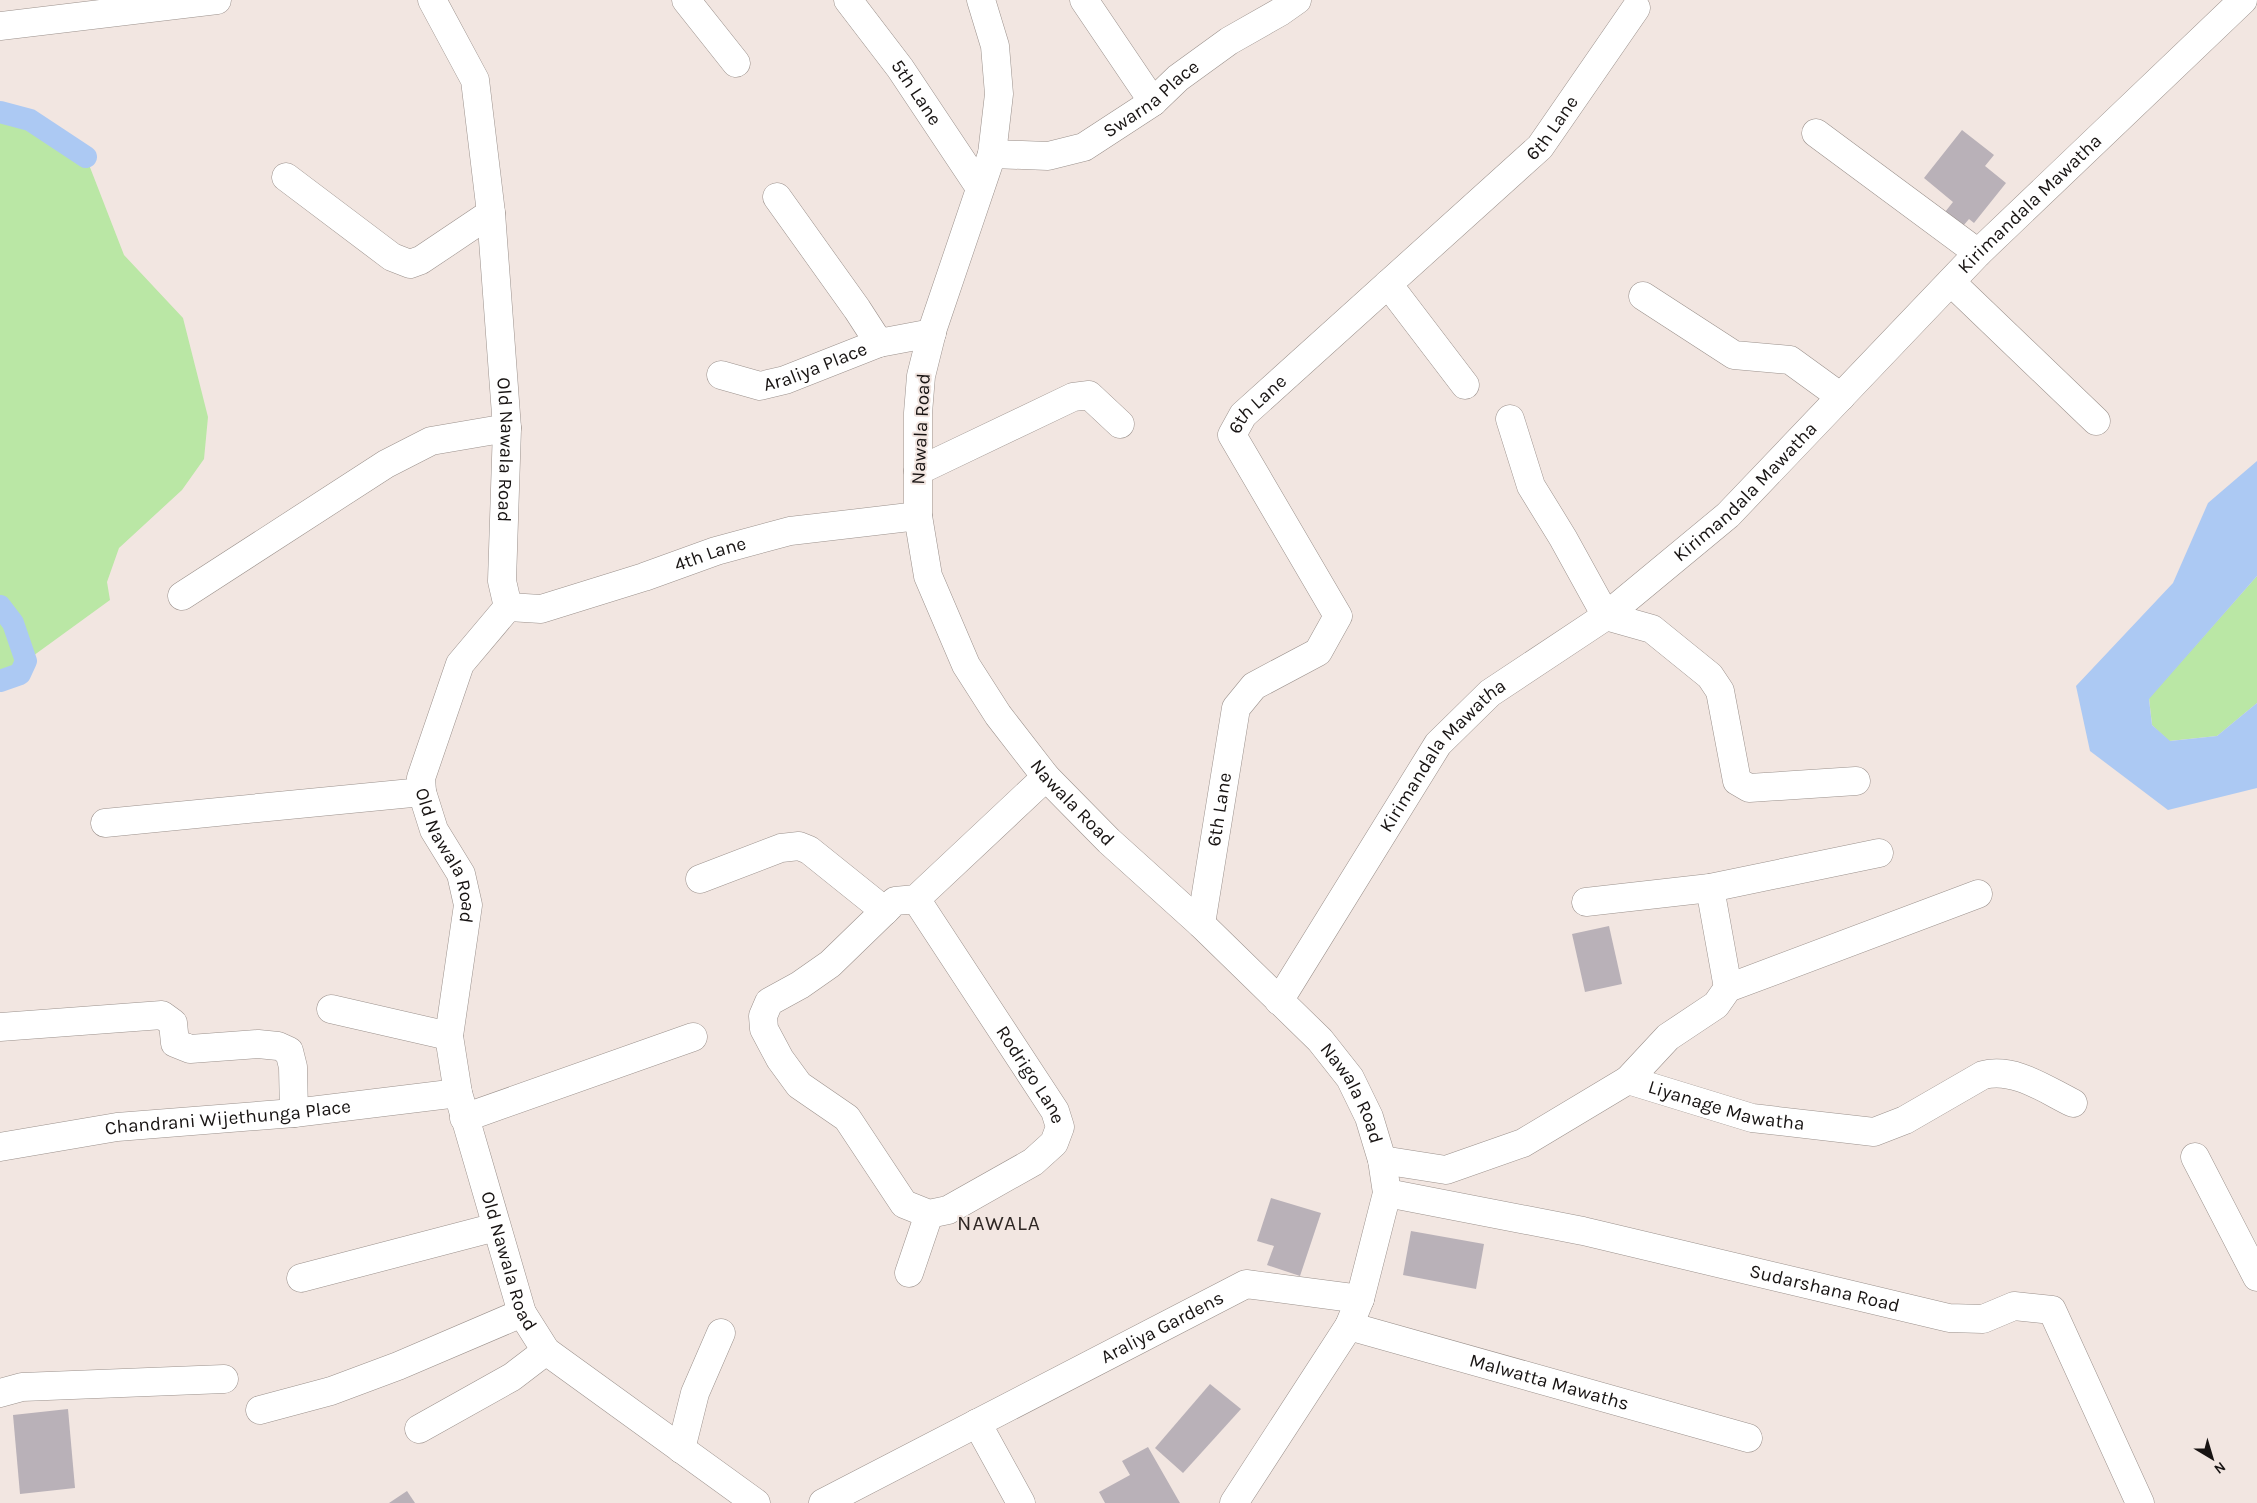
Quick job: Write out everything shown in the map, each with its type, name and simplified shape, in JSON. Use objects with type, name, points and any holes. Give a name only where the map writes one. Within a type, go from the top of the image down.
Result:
[{"type":"street","name":"Old Nawala Road","points":[[432,0],[475,80],[491,213],[507,428],[502,581],[508,607],[460,664],[421,778],[422,792],[434,830],[462,874],[468,905],[449,1036],[461,1105],[522,1313],[546,1351],[756,1503]]},
{"type":"street","points":[[686,0],[736,63]]},
{"type":"street","name":"5th Lane","points":[[848,0],[900,68],[980,188]]},
{"type":"street","name":"Nawala Road","points":[[981,0],[995,46],[999,94],[992,154],[932,334],[921,376],[918,413],[918,516],[928,576],[966,665],[998,716],[1046,777],[1109,841],[1200,924],[1320,1040],[1350,1078],[1369,1117],[1382,1160],[1387,1193],[1360,1299],[1349,1326],[1234,1503]]},
{"type":"street","points":[[1084,0],[1153,102]]},
{"type":"street","name":"Swarna Place","points":[[992,154],[1048,156],[1084,147],[1153,102],[1178,78],[1229,41],[1297,0]]},
{"type":"street","name":"Kirimandala Mawatha","points":[[1279,1001],[1438,744],[1490,693],[1606,616],[1728,515],[1978,253],[2243,0]]},
{"type":"street","points":[[0,26],[200,1]]},
{"type":"street","name":"6th Lane","points":[[1200,924],[1236,708],[1254,686],[1318,652],[1338,616],[1232,435],[1244,415],[1540,147],[1636,8]]},
{"type":"street","points":[[1816,133],[1978,253]]},
{"type":"street","points":[[286,177],[392,257],[410,264],[421,260],[491,213]]},
{"type":"street","points":[[777,196],[879,343]]},
{"type":"street","points":[[1951,282],[2096,421]]},
{"type":"street","points":[[1388,284],[1465,385]]},
{"type":"street","points":[[1643,296],[1734,355],[1790,360],[1841,397]]},
{"type":"street","name":"Araliya Place","points":[[721,375],[760,386],[785,380],[879,343],[932,334]]},
{"type":"street","points":[[918,471],[1073,397],[1089,395],[1120,424]]},
{"type":"street","points":[[1510,419],[1532,486],[1606,616],[1652,629],[1710,676],[1720,691],[1737,781],[1750,788],[1856,782]]},
{"type":"street","points":[[182,596],[386,464],[431,441],[507,428]]},
{"type":"street","name":"4th Lane","points":[[508,607],[542,609],[644,577],[716,551],[790,531],[918,516]]},
{"type":"street","points":[[909,1273],[929,1214],[904,1204],[847,1118],[799,1085],[780,1059],[764,1029],[763,1016],[769,1002],[800,985],[830,964],[895,901],[916,898],[1046,777]]},
{"type":"street","points":[[105,823],[422,792]]},
{"type":"street","points":[[700,879],[781,848],[799,846],[809,850],[884,911]]},
{"type":"street","points":[[1586,902],[1710,888],[1879,853]]},
{"type":"street","points":[[1710,888],[1728,988]]},
{"type":"street","points":[[1628,1080],[1668,1038],[1716,1006],[1728,988],[1978,894]]},
{"type":"street","name":"Rodrigo Lane","points":[[916,898],[1055,1111],[1060,1127],[1054,1143],[1032,1162],[948,1210],[929,1214]]},
{"type":"street","points":[[330,1009],[449,1036]]},
{"type":"street","points":[[0,1027],[162,1015],[173,1023],[176,1044],[190,1049],[258,1044],[278,1046],[289,1051],[293,1067],[294,1114]]},
{"type":"street","name":"Chandrani Wijethunga Place","points":[[0,1147],[117,1127],[294,1114],[461,1105],[693,1037]]},
{"type":"street","name":"Liyanage Mawatha","points":[[1382,1160],[1446,1170],[1523,1143],[1628,1080],[1752,1118],[1874,1132],[1905,1120],[1983,1075],[1996,1072],[2020,1077],[2073,1103]]},
{"type":"street","points":[[2194,1157],[2257,1277]]},
{"type":"street","name":"Sudarshana Road","points":[[1387,1193],[1583,1231],[1949,1318],[1983,1319],[2014,1306],[2052,1310],[2140,1503]]},
{"type":"street","points":[[300,1278],[496,1227]]},
{"type":"street","name":"Araliya Gardens","points":[[823,1503],[1246,1284],[1360,1299]]},
{"type":"street","points":[[260,1410],[331,1391],[398,1366],[522,1313]]},
{"type":"street","name":"Malwatta Mawaths","points":[[1349,1326],[1748,1438]]},
{"type":"street","points":[[681,1449],[695,1393],[721,1333]]},
{"type":"street","points":[[419,1429],[512,1377],[546,1351]]},
{"type":"street","points":[[0,1393],[22,1387],[224,1379]]},
{"type":"street","points":[[977,1423],[1021,1503]]},
{"type":"green space","points":[[0,112],[30,120],[86,157],[124,255],[183,318],[208,417],[204,459],[182,490],[119,548],[107,582],[110,600],[26,661],[20,674],[0,681]]},
{"type":"green space","points":[[2257,576],[2257,703],[2217,736],[2169,741],[2152,725],[2149,698]]},
{"type":"water","points":[[2257,461],[2257,576],[2149,699],[2152,725],[2170,741],[2217,736],[2257,703],[2257,788],[2168,810],[2090,751],[2076,686],[2173,583],[2208,503]]},
{"type":"building","points":[[1962,130],[1994,155],[1985,166],[2006,183],[1974,223],[1969,219],[1963,226],[1945,212],[1953,202],[1924,178]]},
{"type":"building","points":[[1609,926],[1622,984],[1585,992],[1572,934]]},
{"type":"building","points":[[1271,1198],[1321,1213],[1300,1276],[1267,1265],[1274,1246],[1257,1241]]},
{"type":"building","points":[[1411,1231],[1484,1244],[1476,1289],[1403,1275]]},
{"type":"building","points":[[1210,1384],[1241,1409],[1183,1473],[1155,1448]]},
{"type":"building","points":[[68,1409],[75,1488],[20,1494],[13,1415]]},
{"type":"building","points":[[1148,1447],[1180,1503],[1105,1503],[1099,1492],[1130,1475],[1122,1461]]},
{"type":"building","points":[[407,1491],[415,1503],[389,1503]]},
{"type":"waterway","points":[[0,112],[30,120],[86,157]]},
{"type":"waterway","points":[[0,606],[13,623],[26,661],[20,674],[0,681]]},
{"type":"district","name":"NAWALA","points":[[999,1223]]}]
